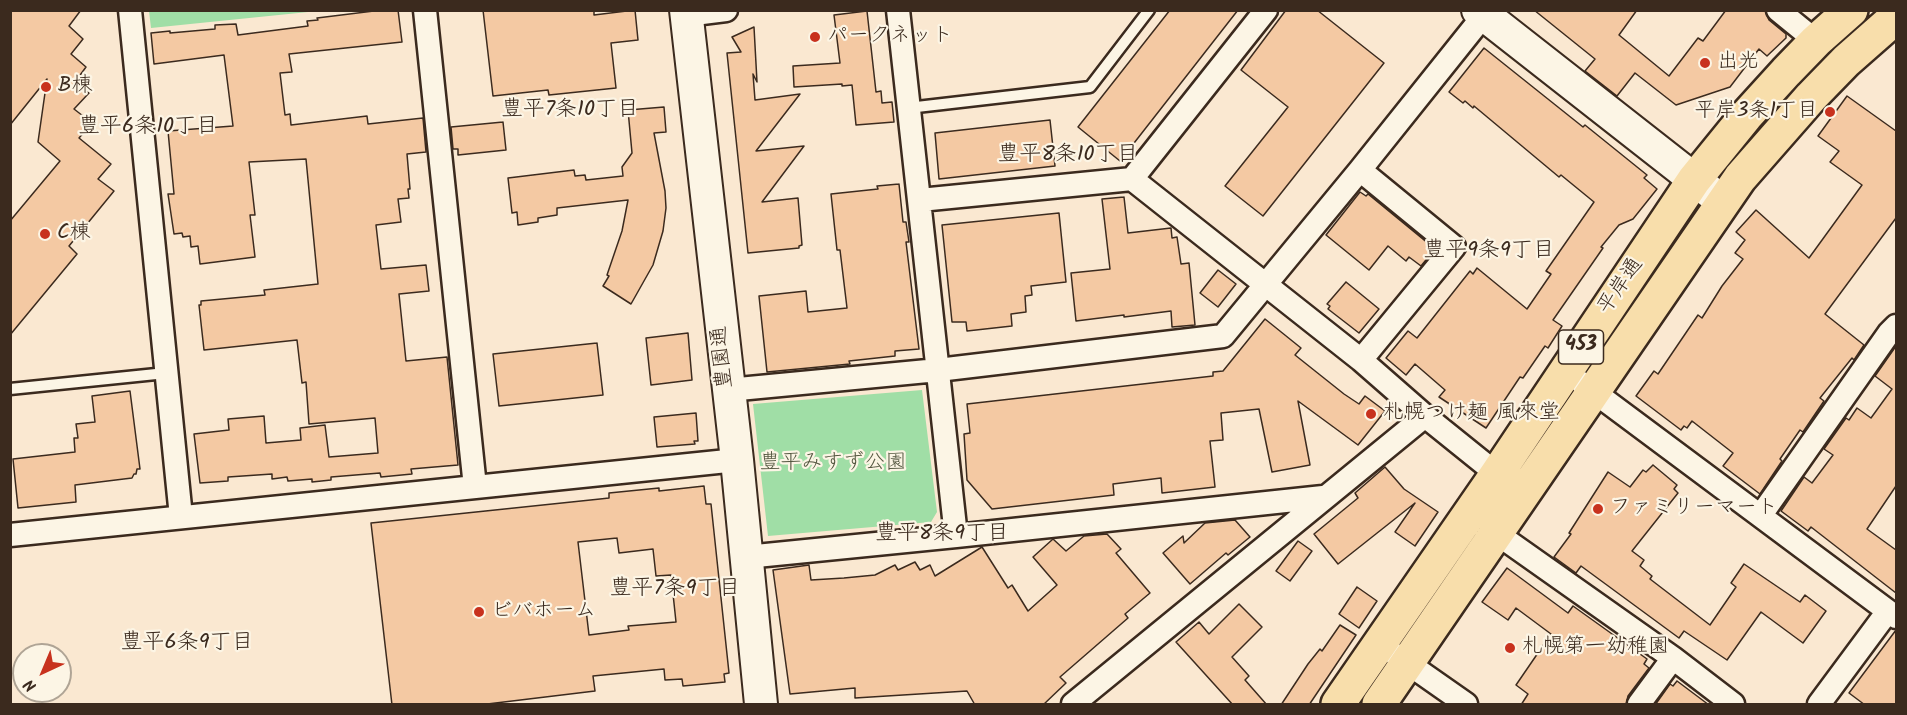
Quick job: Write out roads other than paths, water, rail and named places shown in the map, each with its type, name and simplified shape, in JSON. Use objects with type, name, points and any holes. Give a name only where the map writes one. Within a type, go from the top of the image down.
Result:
[{"type":"highway","name":"平岸通","points":[[1338,705],[1497,474],[1694,180],[1746,116],[1816,41],[1851,10]]},
{"type":"highway","name":"平岸通","points":[[1379,705],[1723,202],[1767,145],[1811,97],[1846,61],[1896,17]]},
{"type":"street","points":[[130,10],[181,517]]},
{"type":"street","points":[[425,10],[475,487]]},
{"type":"street","points":[[686,13],[726,10]]},
{"type":"street","points":[[898,10],[956,536]]},
{"type":"street","points":[[1132,179],[1266,10]]},
{"type":"street","points":[[1778,10],[1816,41]]},
{"type":"street","name":"豊園通","points":[[686,13],[737,460],[761,705]]},
{"type":"street","points":[[728,390],[938,370],[1223,336],[1360,170],[1481,13],[1723,202]]},
{"type":"street","points":[[1360,170],[1454,247],[1361,360]]},
{"type":"street","points":[[920,200],[1132,179],[1361,360],[1425,416],[1497,474]]},
{"type":"street","points":[[1761,515],[1894,332]]},
{"type":"street","points":[[1565,370],[1892,614],[1819,705]]},
{"type":"street","points":[[1073,705],[1323,497],[1425,416]]},
{"type":"street","points":[[10,535],[737,460]]},
{"type":"street","points":[[746,557],[1323,497]]},
{"type":"street","points":[[1496,533],[1672,658],[1733,705]]},
{"type":"street","points":[[1379,644],[1466,705]]},
{"type":"street","points":[[1639,705],[1672,658]]},
{"type":"lane","points":[[908,108],[1090,87],[1149,10]]},
{"type":"lane","points":[[10,389],[166,373]]},
{"type":"place","name":"パークネット","points":[[815,37]]},
{"type":"place","name":"出光","points":[[1705,63]]},
{"type":"place","name":"B棟","points":[[46,87]]},
{"type":"place","name":"平岸3条1丁目","points":[[1830,112]]},
{"type":"place","name":"C棟","points":[[45,234]]},
{"type":"place","name":"札幌つけ麺 風來堂","points":[[1371,414]]},
{"type":"place","name":"ファミリーマート","points":[[1598,509]]},
{"type":"place","name":"ビバホーム","points":[[479,612]]},
{"type":"place","name":"札幌第一幼稚園","points":[[1510,648]]},
{"type":"district","name":"豊平7条10丁目","points":[[570,111]]},
{"type":"district","name":"豊平6条10丁目","points":[[148,128]]},
{"type":"district","name":"豊平8条10丁目","points":[[1068,156]]},
{"type":"district","name":"豊平9条9丁目","points":[[1489,252]]},
{"type":"district","name":"豊平8条9丁目","points":[[942,535]]},
{"type":"district","name":"豊平7条9丁目","points":[[675,590]]},
{"type":"district","name":"豊平6条9丁目","points":[[187,644]]},
{"type":"park label","name":"豊平みすず公園","points":[[833,464]]}]
